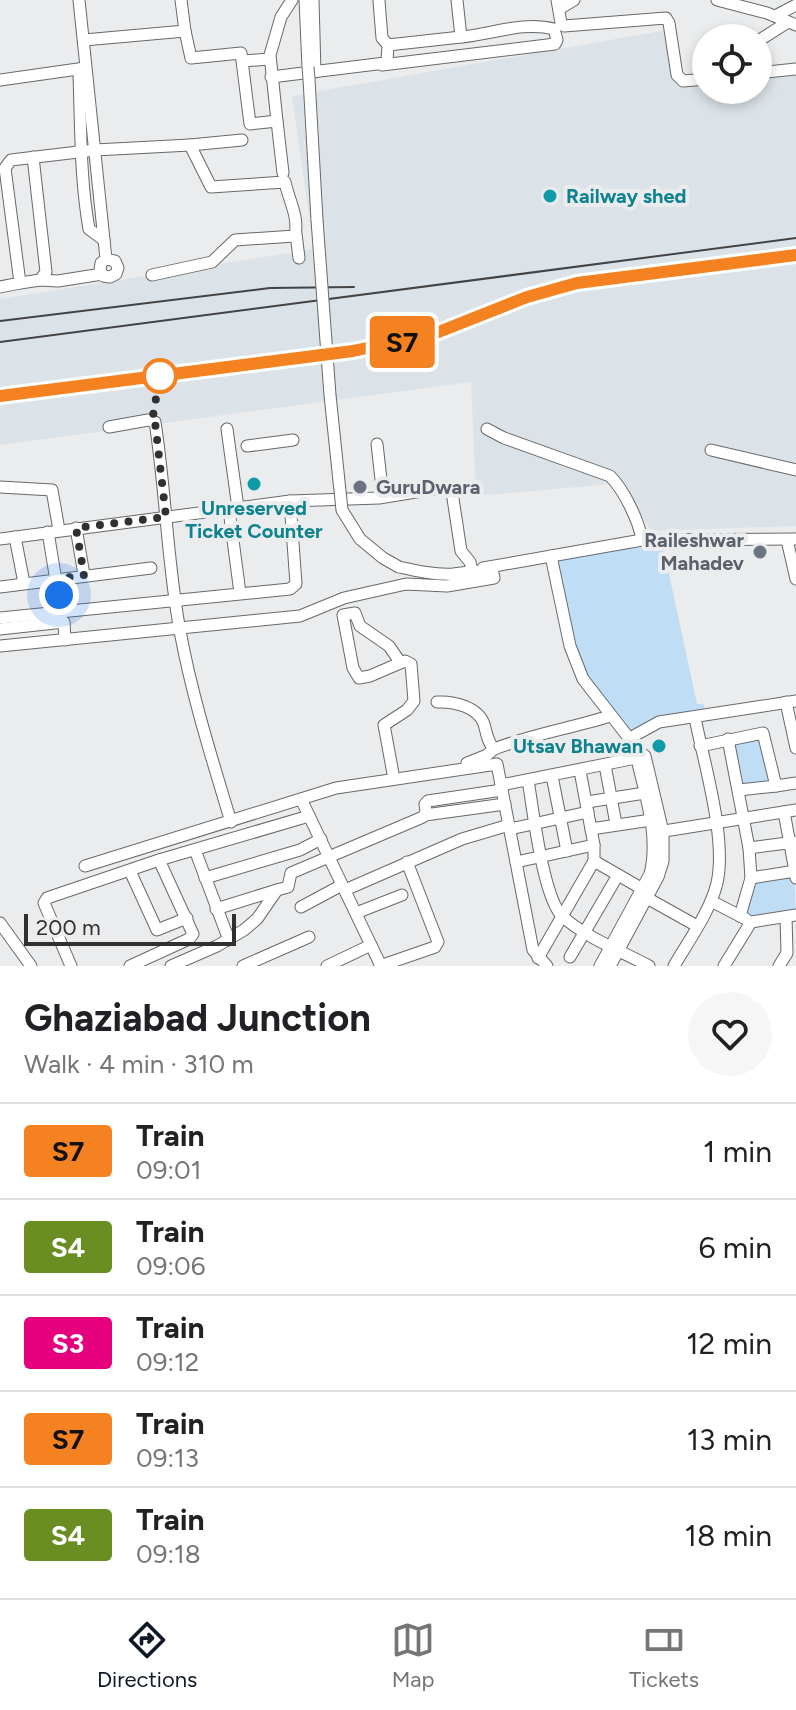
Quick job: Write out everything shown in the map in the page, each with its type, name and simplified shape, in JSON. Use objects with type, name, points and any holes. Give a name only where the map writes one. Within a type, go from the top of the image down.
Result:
[{"type":"street","points":[[72,0],[95,150],[106,259]]},
{"type":"street","points":[[79,0],[84,40],[80,170],[89,229],[104,240]]},
{"type":"street","points":[[181,0],[191,58],[241,53],[250,124],[277,121]]},
{"type":"street","points":[[283,173],[269,59],[281,17],[292,0]]},
{"type":"street","points":[[305,0],[328,379],[342,510],[360,539],[399,567],[418,572],[451,574],[642,540],[792,539],[796,579]]},
{"type":"street","points":[[313,0],[315,72]]},
{"type":"street","points":[[382,65],[387,61],[388,45],[382,38],[379,0],[387,0]]},
{"type":"street","points":[[457,0],[461,37]]},
{"type":"street","points":[[574,0],[558,4],[564,26],[666,18],[677,75],[683,81],[692,80]]},
{"type":"street","points":[[717,0],[771,14],[792,23]]},
{"type":"street","points":[[760,0],[771,14]]},
{"type":"street","points":[[771,14],[796,5]]},
{"type":"street","points":[[772,34],[792,23]]},
{"type":"street","points":[[271,77],[555,44],[557,40],[554,29],[536,24],[489,34],[388,45]]},
{"type":"street","points":[[84,40],[185,31]]},
{"type":"street","points":[[243,61],[269,59]]},
{"type":"street","points":[[0,80],[82,69]]},
{"type":"street","points":[[772,72],[796,69]]},
{"type":"street","points":[[20,283],[5,168],[11,160],[82,151],[242,140]]},
{"type":"street","points":[[190,145],[211,187],[285,182],[294,205],[299,258]]},
{"type":"street","points":[[33,157],[47,268],[40,280]]},
{"type":"street","points":[[152,275],[216,260],[235,240],[293,237],[296,234]]},
{"type":"street","points":[[102,274],[101,263],[106,259]]},
{"type":"street","points":[[0,287],[40,280],[119,274],[115,261],[106,259]]},
{"type":"street","points":[[109,427],[148,420],[155,422],[179,628],[193,694],[231,822]]},
{"type":"street","points":[[227,429],[240,593]]},
{"type":"street","points":[[487,429],[610,476],[620,486],[640,527],[642,540]]},
{"type":"street","points":[[247,448],[290,443]]},
{"type":"street","points":[[377,444],[383,497]]},
{"type":"street","points":[[711,450],[796,470]]},
{"type":"street","points":[[0,487],[52,490],[57,579],[65,640]]},
{"type":"street","points":[[0,539],[290,501],[352,500],[442,487],[452,492],[461,551],[470,562],[469,571]]},
{"type":"street","points":[[0,629],[63,615],[175,598],[290,589],[296,584],[290,501]]},
{"type":"street","points":[[76,528],[84,575]]},
{"type":"street","points":[[15,537],[24,583]]},
{"type":"street","points":[[551,556],[573,654],[583,679],[641,754],[663,861],[600,966]]},
{"type":"street","points":[[0,587],[151,568]]},
{"type":"street","points":[[0,646],[300,616],[344,598],[406,584],[447,586],[494,578],[493,573],[469,571]]},
{"type":"street","points":[[394,779],[384,725],[407,710],[414,701],[411,664],[400,662],[364,678],[355,674],[343,615],[355,613],[360,626],[373,638],[389,646],[400,662]]},
{"type":"street","points":[[0,618],[63,615]]},
{"type":"street","points":[[437,702],[448,702],[475,711],[483,720],[489,743],[494,749]]},
{"type":"street","points":[[630,738],[659,722],[791,702],[796,748]]},
{"type":"street","points":[[408,777],[478,759],[494,749],[551,730],[568,729],[610,716]]},
{"type":"street","points":[[674,966],[711,901],[718,882],[720,858],[716,823],[695,718]]},
{"type":"street","points":[[700,746],[763,733],[776,786]]},
{"type":"street","points":[[724,966],[746,919],[751,878],[749,848],[728,739]]},
{"type":"street","points":[[425,815],[428,801],[580,771],[641,754]]},
{"type":"street","points":[[641,754],[645,793],[651,820],[658,832]]},
{"type":"street","points":[[85,866],[336,788],[497,764],[533,950],[543,962],[563,917],[594,861],[594,845],[580,771]]},
{"type":"street","points":[[605,765],[616,824]]},
{"type":"street","points":[[552,776],[567,851]]},
{"type":"street","points":[[528,780],[553,903],[563,917],[649,966]]},
{"type":"street","points":[[739,790],[796,783]]},
{"type":"street","points":[[301,907],[462,839],[561,818],[611,798],[645,793]]},
{"type":"street","points":[[301,799],[381,966],[435,947],[438,942],[407,862]]},
{"type":"street","points":[[216,909],[289,885],[291,873],[425,815],[505,804]]},
{"type":"street","points":[[658,832],[790,811],[795,875],[751,878]]},
{"type":"street","points":[[71,966],[44,900],[159,860],[309,816]]},
{"type":"street","points":[[591,829],[651,820]]},
{"type":"street","points":[[205,878],[300,850],[321,839]]},
{"type":"street","points":[[749,848],[793,842]]},
{"type":"street","points":[[516,862],[594,845]]},
{"type":"street","points":[[195,850],[229,940]]},
{"type":"street","points":[[130,966],[143,963],[192,937],[187,918],[159,860]]},
{"type":"street","points":[[594,861],[697,926]]},
{"type":"street","points":[[130,871],[157,930],[187,918]]},
{"type":"street","points":[[570,957],[618,875]]},
{"type":"street","points":[[171,966],[229,940],[257,919],[277,890]]},
{"type":"street","points":[[356,913],[402,895]]},
{"type":"street","points":[[711,901],[746,919],[791,916],[791,952],[779,966]]},
{"type":"street","points":[[0,923],[31,966]]},
{"type":"street","points":[[243,966],[309,937]]},
{"type":"street","points":[[327,966],[371,945]]},
{"type":"street","points":[[610,966],[614,947]]},
{"type":"shaded area","points":[[672,29],[684,87],[692,86],[692,104],[772,104],[772,76],[796,73],[796,526],[651,531],[623,483],[476,496],[471,382],[0,445],[0,299],[314,249],[292,96]]},
{"type":"shaded area","points":[[663,546],[697,704],[704,704],[704,715],[673,719],[630,736],[594,692],[573,639],[557,559],[618,549]]},
{"type":"shaded area","points":[[763,735],[773,784],[740,787],[731,742]]},
{"type":"shaded area","points":[[794,874],[796,913],[751,920],[744,916],[752,880]]},
{"type":"railway","points":[[0,342],[796,238]]},
{"type":"railway","points":[[0,396],[353,351],[436,333],[527,297],[577,283],[796,255]]},
{"type":"railway","points":[[0,321],[270,288],[354,287]]},
{"type":"train","name":"S7","points":[[0,396],[400,343],[464,323],[527,297],[577,283],[796,255]]},
{"type":"place","name":"Railway shed","points":[[550,196]]},
{"type":"place","name":"Unreserved Ticket Counter","points":[[254,484]]},
{"type":"place","name":"GuruDwara","points":[[360,487]]},
{"type":"place","name":"Raileshwar Mahadev","points":[[760,552]]},
{"type":"place","name":"Utsav Bhawan","points":[[659,746]]},
{"type":"route","points":[[59,595],[57,579],[84,575],[76,528],[166,517],[155,422],[152,421],[160,376]]}]
